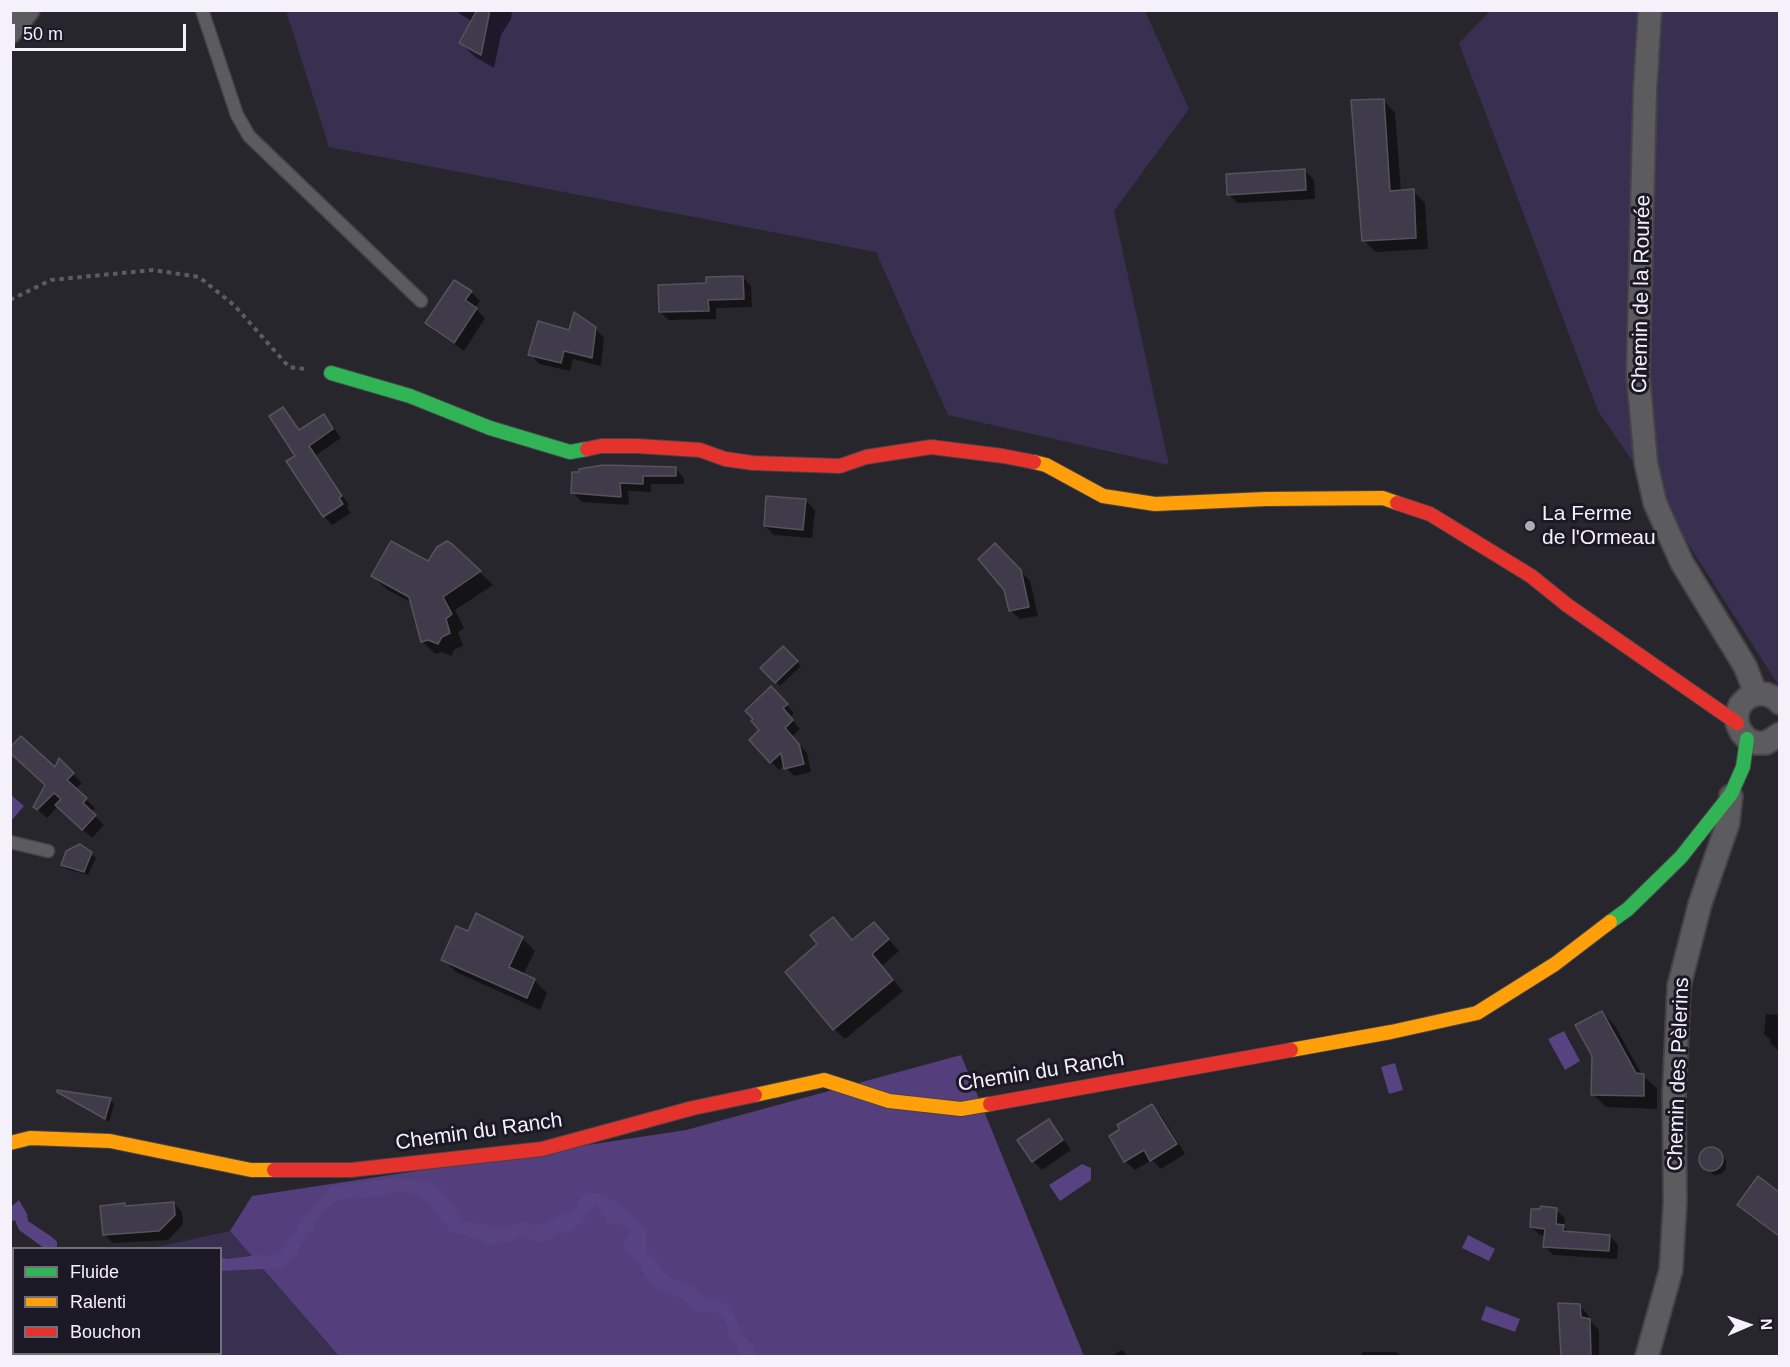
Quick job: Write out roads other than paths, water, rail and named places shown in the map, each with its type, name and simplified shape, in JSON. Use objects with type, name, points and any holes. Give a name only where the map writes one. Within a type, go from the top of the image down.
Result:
[{"type":"street","points":[[10,32],[28,10]]},
{"type":"street","name":"Chemin de la Rourée","points":[[1650,10],[1645,90],[1638,375],[1646,463],[1655,504],[1682,563],[1745,666],[1756,694]]},
{"type":"street","points":[[331,373],[410,396],[490,428],[570,452],[601,446],[637,446],[700,450],[725,459],[753,463],[840,466],[866,457],[931,447],[1003,456],[1046,465],[1103,496],[1155,504],[1266,499],[1383,498],[1430,514],[1531,576],[1567,605],[1756,743],[1766,743],[1775,739],[1779,734]]},
{"type":"street","points":[[1742,731],[1737,714],[1740,705],[1747,698],[1756,694],[1766,694],[1779,703]]},
{"type":"street","name":"Chemin du Ranch","points":[[10,1143],[30,1138],[110,1141],[251,1170],[351,1170],[543,1149],[693,1108],[824,1080],[889,1101],[961,1109],[1391,1032],[1477,1013],[1555,964],[1628,909],[1681,857],[1731,794],[1743,767],[1742,731]]},
{"type":"street","name":"Chemin des Pèlerins","points":[[1647,1356],[1671,1269],[1675,1203],[1674,1095],[1679,986],[1700,903],[1728,823],[1731,794]]},
{"type":"lane","points":[[202,10],[237,115],[249,136],[421,301]]},
{"type":"lane","points":[[10,842],[48,851]]},
{"type":"place","name":"La Ferme de l'Ormeau","points":[[1530,526]]}]
